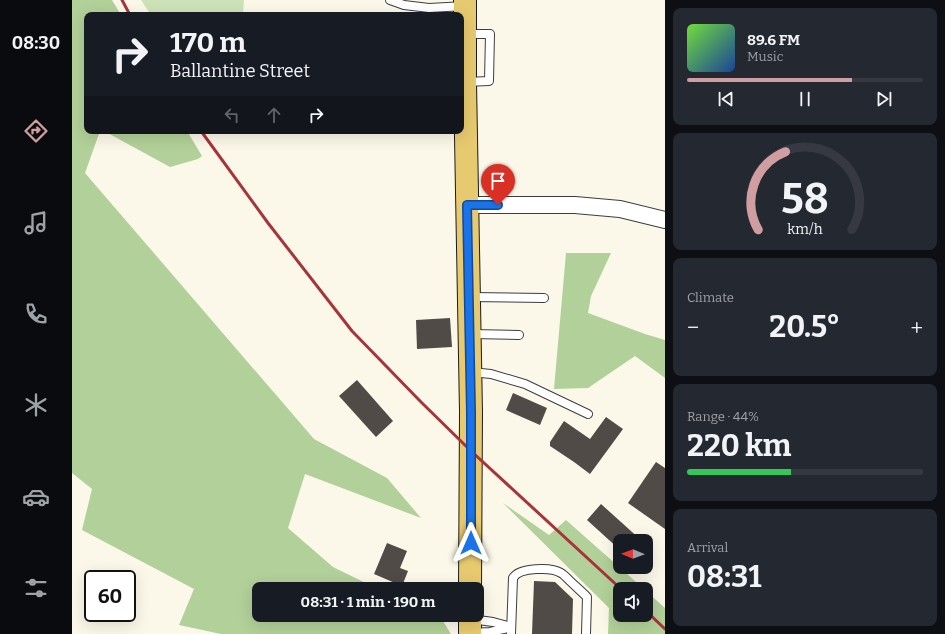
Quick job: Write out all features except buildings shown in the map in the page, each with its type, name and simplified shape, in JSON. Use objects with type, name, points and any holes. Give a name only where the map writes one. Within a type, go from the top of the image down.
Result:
[{"type":"main road","points":[[466,3],[465,34],[471,451],[470,582]]},
{"type":"street","points":[[467,205],[575,205],[620,209],[665,220]]},
{"type":"lane","points":[[390,0],[404,5],[429,8],[466,3]]},
{"type":"lane","points":[[469,297],[544,298]]},
{"type":"lane","points":[[470,334],[519,335]]},
{"type":"lane","points":[[470,372],[491,374],[525,384],[588,414]]},
{"type":"lane","points":[[511,631],[513,578],[517,573],[540,569],[560,572],[587,597],[586,634]]},
{"type":"lane","points":[[470,625],[492,622],[511,631]]},
{"type":"lane","points":[[470,625],[490,632],[511,631]]},
{"type":"green space","points":[[72,0],[112,0],[119,12],[84,12],[84,134],[99,134],[85,173],[314,439],[387,478],[421,518],[305,474],[288,528],[333,567],[364,582],[252,582],[252,622],[444,622],[451,634],[221,634],[179,625],[194,589],[82,530],[92,489],[72,473]]},
{"type":"green space","points":[[141,0],[244,0],[243,12],[149,12]]},
{"type":"green space","points":[[110,134],[189,134],[202,156],[198,159],[170,167]]},
{"type":"green space","points":[[566,253],[611,253],[591,296],[588,313],[665,340],[665,378],[635,356],[588,388],[554,389]]},
{"type":"green space","points":[[503,503],[549,535],[566,520],[613,562],[613,574],[627,574],[636,582],[613,582],[613,622],[653,622],[653,597],[665,608],[665,634],[608,634],[609,608]]},
{"type":"railway","points":[[122,0],[128,12]]},
{"type":"railway","points":[[203,134],[268,223],[352,331],[471,451],[613,582]]},
{"type":"railway","points":[[653,618],[665,629]]},
{"type":"route","points":[[471,543],[471,412],[467,205],[498,205]]}]
